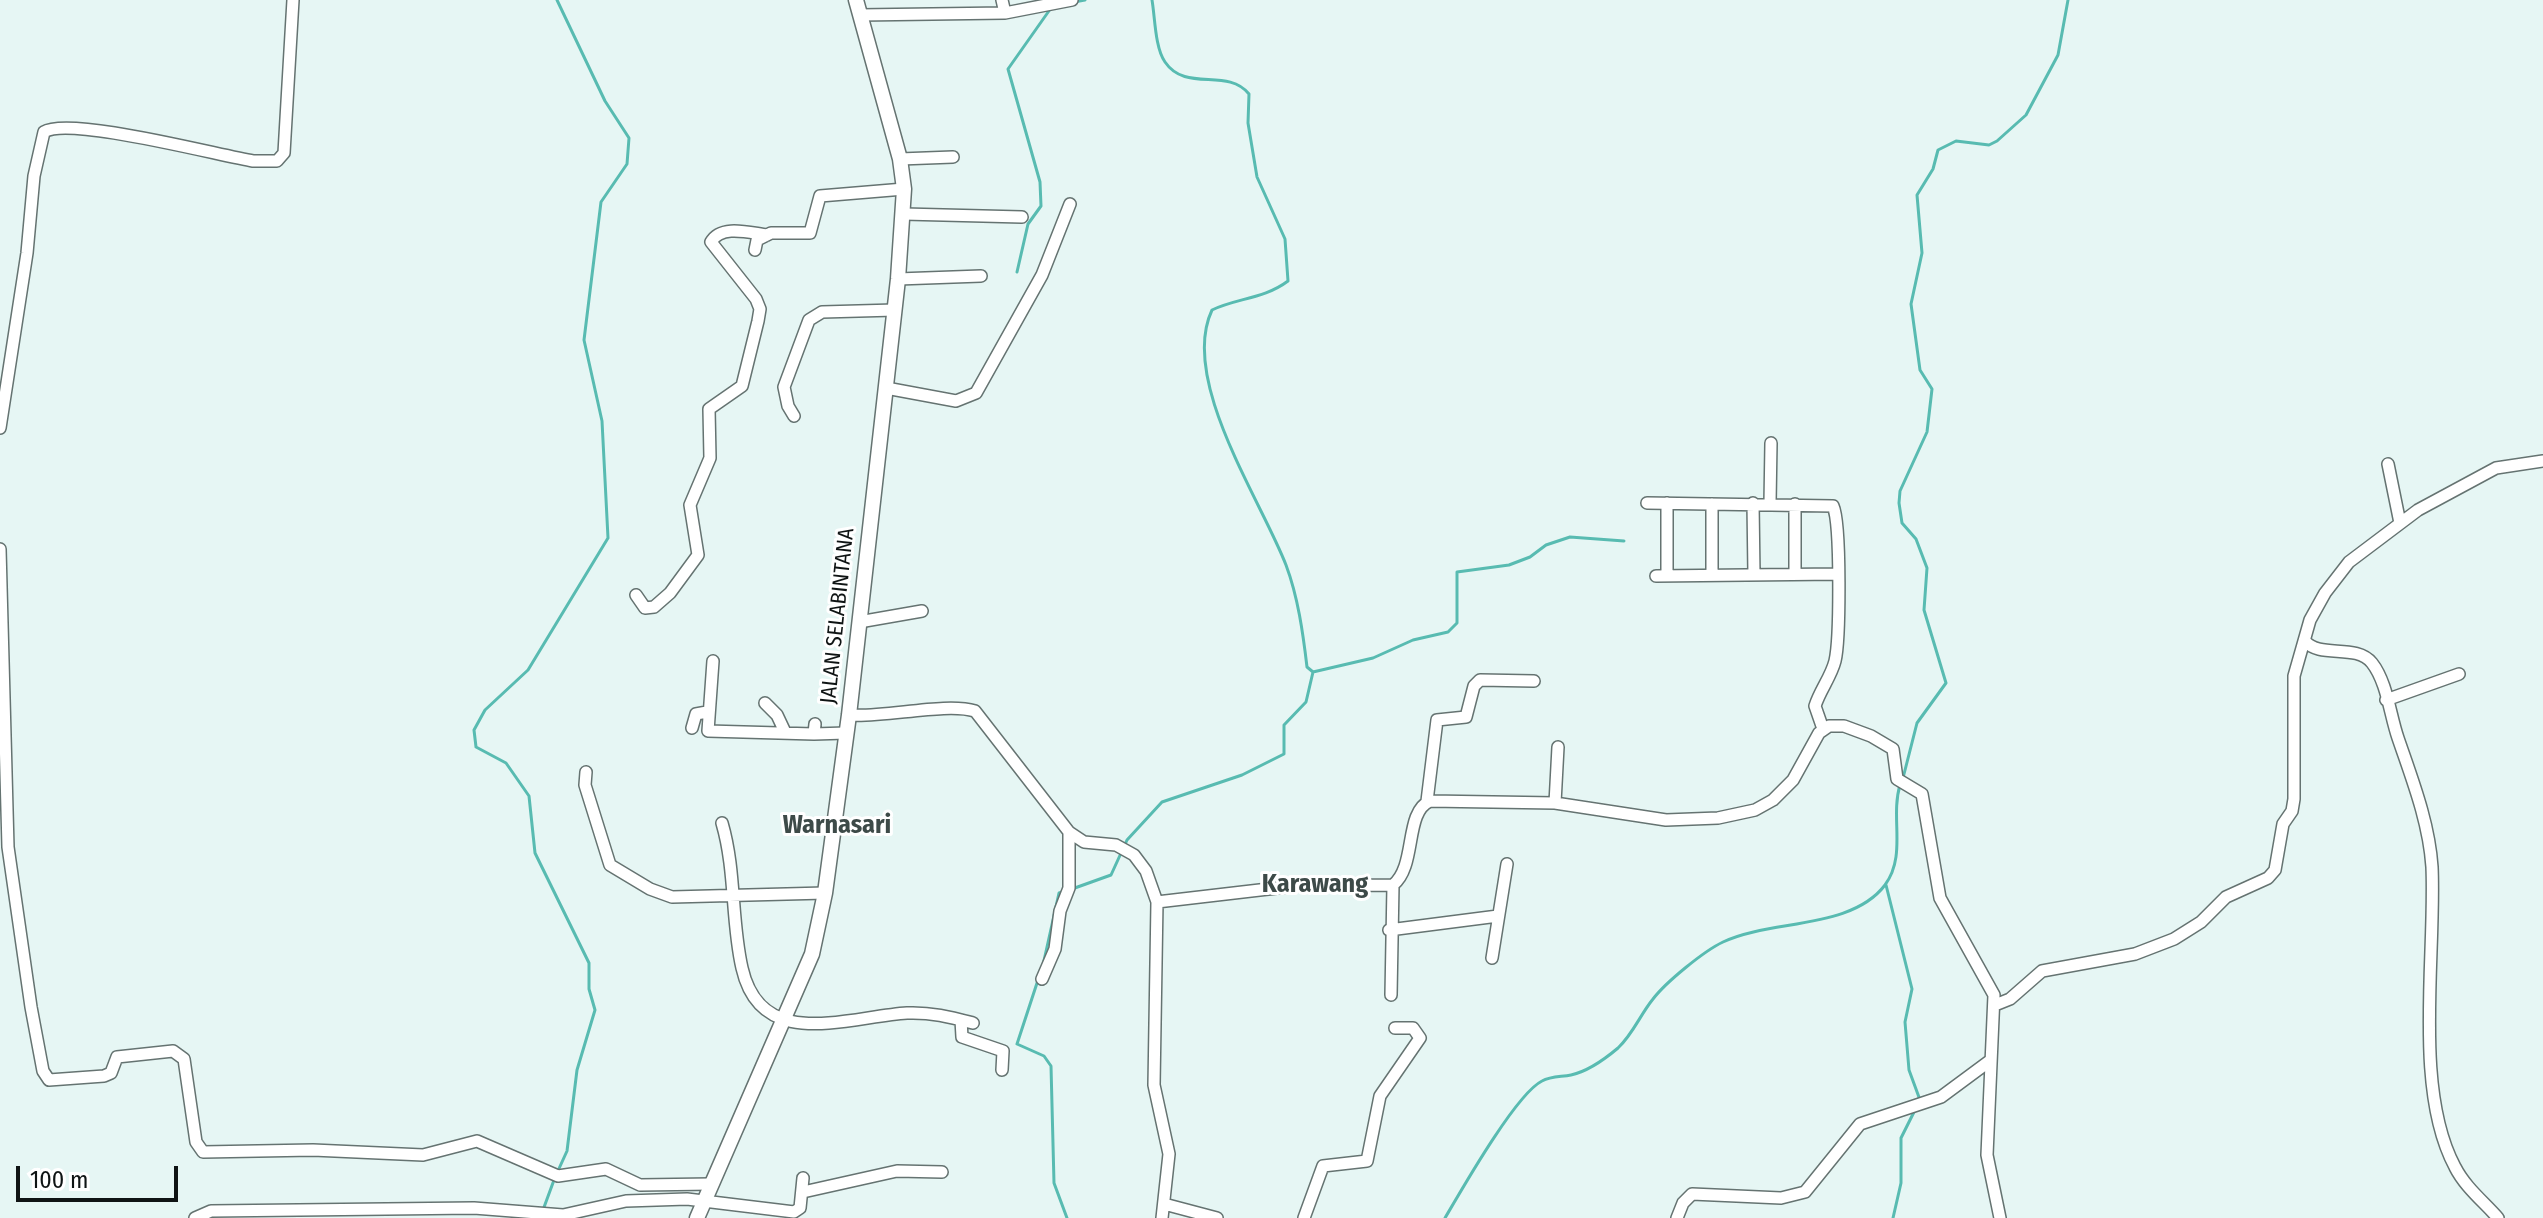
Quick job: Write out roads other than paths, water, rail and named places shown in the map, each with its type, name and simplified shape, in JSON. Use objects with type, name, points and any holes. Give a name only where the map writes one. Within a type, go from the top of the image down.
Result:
[{"type":"street","points":[[0,428],[27,253],[34,176],[44,132],[54,128],[105,132],[253,161],[277,161],[284,153],[293,0]]},
{"type":"street","name":"JALAN SELABINTANA","points":[[697,1218],[812,954],[825,893],[849,715],[904,214],[900,159],[856,0]]},
{"type":"street","points":[[1002,0],[1005,13]]},
{"type":"street","points":[[860,15],[1005,13],[1072,0]]},
{"type":"street","points":[[900,159],[953,157]]},
{"type":"street","points":[[636,595],[641,607],[649,609],[658,605],[698,555],[690,505],[710,458],[709,409],[742,386],[758,321],[760,309],[756,299],[711,242],[715,235],[727,231],[767,235],[810,233],[820,196],[904,189]]},
{"type":"street","points":[[886,388],[956,401],[976,393],[1042,275],[1070,204]]},
{"type":"street","points":[[904,214],[1022,217]]},
{"type":"street","points":[[755,250],[757,240],[767,235]]},
{"type":"street","points":[[898,279],[981,276]]},
{"type":"street","points":[[794,416],[788,406],[784,387],[809,320],[822,312],[895,310]]},
{"type":"street","points":[[1770,503],[1771,443]]},
{"type":"street","points":[[1995,1005],[2010,999],[2042,971],[2135,954],[2174,939],[2201,922],[2226,897],[2257,884],[2275,870],[2283,824],[2292,811],[2294,799],[2293,690],[2314,611],[2338,574],[2400,523],[2496,468],[2543,461]]},
{"type":"street","points":[[2388,464],[2400,523]]},
{"type":"street","points":[[1647,503],[1833,506],[1838,524],[1838,649],[1815,709],[1823,729]]},
{"type":"street","points":[[1667,503],[1661,576],[1837,574]]},
{"type":"street","points":[[1753,503],[1754,575]]},
{"type":"street","points":[[1712,504],[1712,575]]},
{"type":"street","points":[[1795,504],[1795,574]]},
{"type":"street","points":[[0,549],[8,847],[31,1007],[43,1071],[49,1080],[100,1077],[111,1073],[117,1057],[173,1051],[184,1059],[196,1142],[203,1152],[313,1150],[423,1155],[477,1141],[558,1176],[606,1169],[640,1185],[711,1184]]},
{"type":"street","points":[[859,622],[922,611]]},
{"type":"street","points":[[2305,641],[2317,648],[2367,658],[2375,668],[2386,700],[2417,794],[2430,853],[2430,1070],[2437,1115],[2454,1166],[2498,1218]]},
{"type":"street","points":[[713,661],[708,731],[785,732],[814,729],[846,733]]},
{"type":"street","points":[[2386,700],[2459,674]]},
{"type":"street","points":[[1391,995],[1389,930],[1393,885],[1403,873],[1417,815],[1427,801],[1437,720],[1466,717],[1474,686],[1480,680],[1534,681]]},
{"type":"street","points":[[765,703],[777,715],[785,732]]},
{"type":"street","points":[[849,715],[889,716],[955,709],[975,711],[1069,832],[1084,842],[1116,845],[1134,855],[1146,871],[1157,902],[1154,1085],[1168,1142],[1162,1218]]},
{"type":"street","points":[[692,728],[696,714],[707,712]]},
{"type":"street","points":[[1823,729],[1844,726],[1889,746],[1895,753],[1897,779],[1922,794],[1928,812],[1933,877],[1940,898],[1992,991],[1995,1005],[1990,1030],[1993,1086],[1987,1155],[2000,1218]]},
{"type":"street","points":[[1427,801],[1555,803],[1666,820],[1742,814],[1767,804],[1788,786],[1823,729]]},
{"type":"street","points":[[1555,803],[1558,747]]},
{"type":"street","points":[[586,772],[585,785],[599,832],[610,865],[617,872],[672,897],[825,893]]},
{"type":"street","points":[[722,823],[730,851],[745,980],[764,1012],[783,1021],[820,1024],[910,1013],[949,1015],[967,1022],[961,1036],[1003,1051],[1002,1070]]},
{"type":"street","points":[[1042,979],[1055,949],[1060,911],[1069,888],[1069,832]]},
{"type":"street","points":[[1492,958],[1507,864]]},
{"type":"street","points":[[1157,902],[1294,886],[1393,885]]},
{"type":"street","points":[[1389,930],[1498,916]]},
{"type":"street","points":[[1304,1218],[1323,1166],[1364,1162],[1369,1157],[1380,1096],[1420,1038],[1413,1028],[1395,1028]]},
{"type":"street","points":[[1677,1218],[1692,1194],[1781,1198],[1805,1192],[1860,1124],[1941,1097],[1991,1060]]},
{"type":"street","points":[[803,1192],[897,1171],[942,1172]]},
{"type":"street","points":[[195,1218],[211,1211],[346,1207],[496,1208],[563,1215],[626,1201],[704,1200],[734,1207],[798,1211],[803,1178]]},
{"type":"street","points":[[1164,1204],[1217,1218]]},
{"type":"waterway","points":[[557,0],[605,101],[629,138],[627,164],[601,202],[584,340],[602,421],[608,538],[528,670],[485,710],[474,730],[476,747],[506,763],[529,796],[535,853],[589,963],[589,989],[595,1010],[577,1070],[567,1151],[557,1173]]},
{"type":"waterway","points":[[1074,2],[1085,0]]},
{"type":"waterway","points":[[1152,0],[1159,49],[1174,71],[1195,79],[1230,82],[1249,94],[1248,123],[1257,177],[1285,239],[1288,281],[1260,295],[1212,310],[1205,338],[1206,370],[1227,439],[1286,565],[1297,602],[1307,667],[1313,672]]},
{"type":"waterway","points":[[1903,778],[1917,723],[1946,683],[1924,610],[1927,568],[1916,539],[1902,523],[1899,503],[1900,491],[1927,432],[1932,389],[1920,370],[1911,304],[1922,253],[1917,195],[1933,169],[1938,150],[1956,141],[1989,145],[2026,115],[2058,55],[2068,0]]},
{"type":"waterway","points":[[1017,272],[1028,224],[1041,206],[1040,182],[1008,69],[1051,8]]},
{"type":"waterway","points":[[1313,672],[1373,658],[1413,640],[1448,632],[1457,623],[1457,572],[1509,565],[1530,557],[1546,545],[1570,537],[1624,541]]},
{"type":"waterway","points":[[1072,889],[1111,875],[1127,840],[1162,802],[1242,775],[1284,754],[1284,725],[1306,702],[1313,672]]},
{"type":"waterway","points":[[1445,1218],[1490,1144],[1531,1089],[1545,1079],[1584,1071],[1613,1052],[1628,1037],[1659,992],[1696,960],[1715,946],[1742,935],[1852,910],[1885,885],[1892,873],[1897,849],[1900,785]]},
{"type":"waterway","points":[[1886,885],[1912,989],[1905,1022],[1909,1070],[1920,1100]]},
{"type":"waterway","points":[[1043,965],[1059,893],[1065,891]]},
{"type":"waterway","points":[[1038,980],[1017,1044],[1044,1056],[1051,1066],[1054,1183],[1067,1218]]},
{"type":"waterway","points":[[1893,1218],[1901,1183],[1901,1138],[1915,1110]]},
{"type":"waterway","points":[[543,1210],[554,1180]]},
{"type":"district","name":"Warnasari","points":[[837,826]]},
{"type":"district","name":"Karawang","points":[[1315,885]]}]
